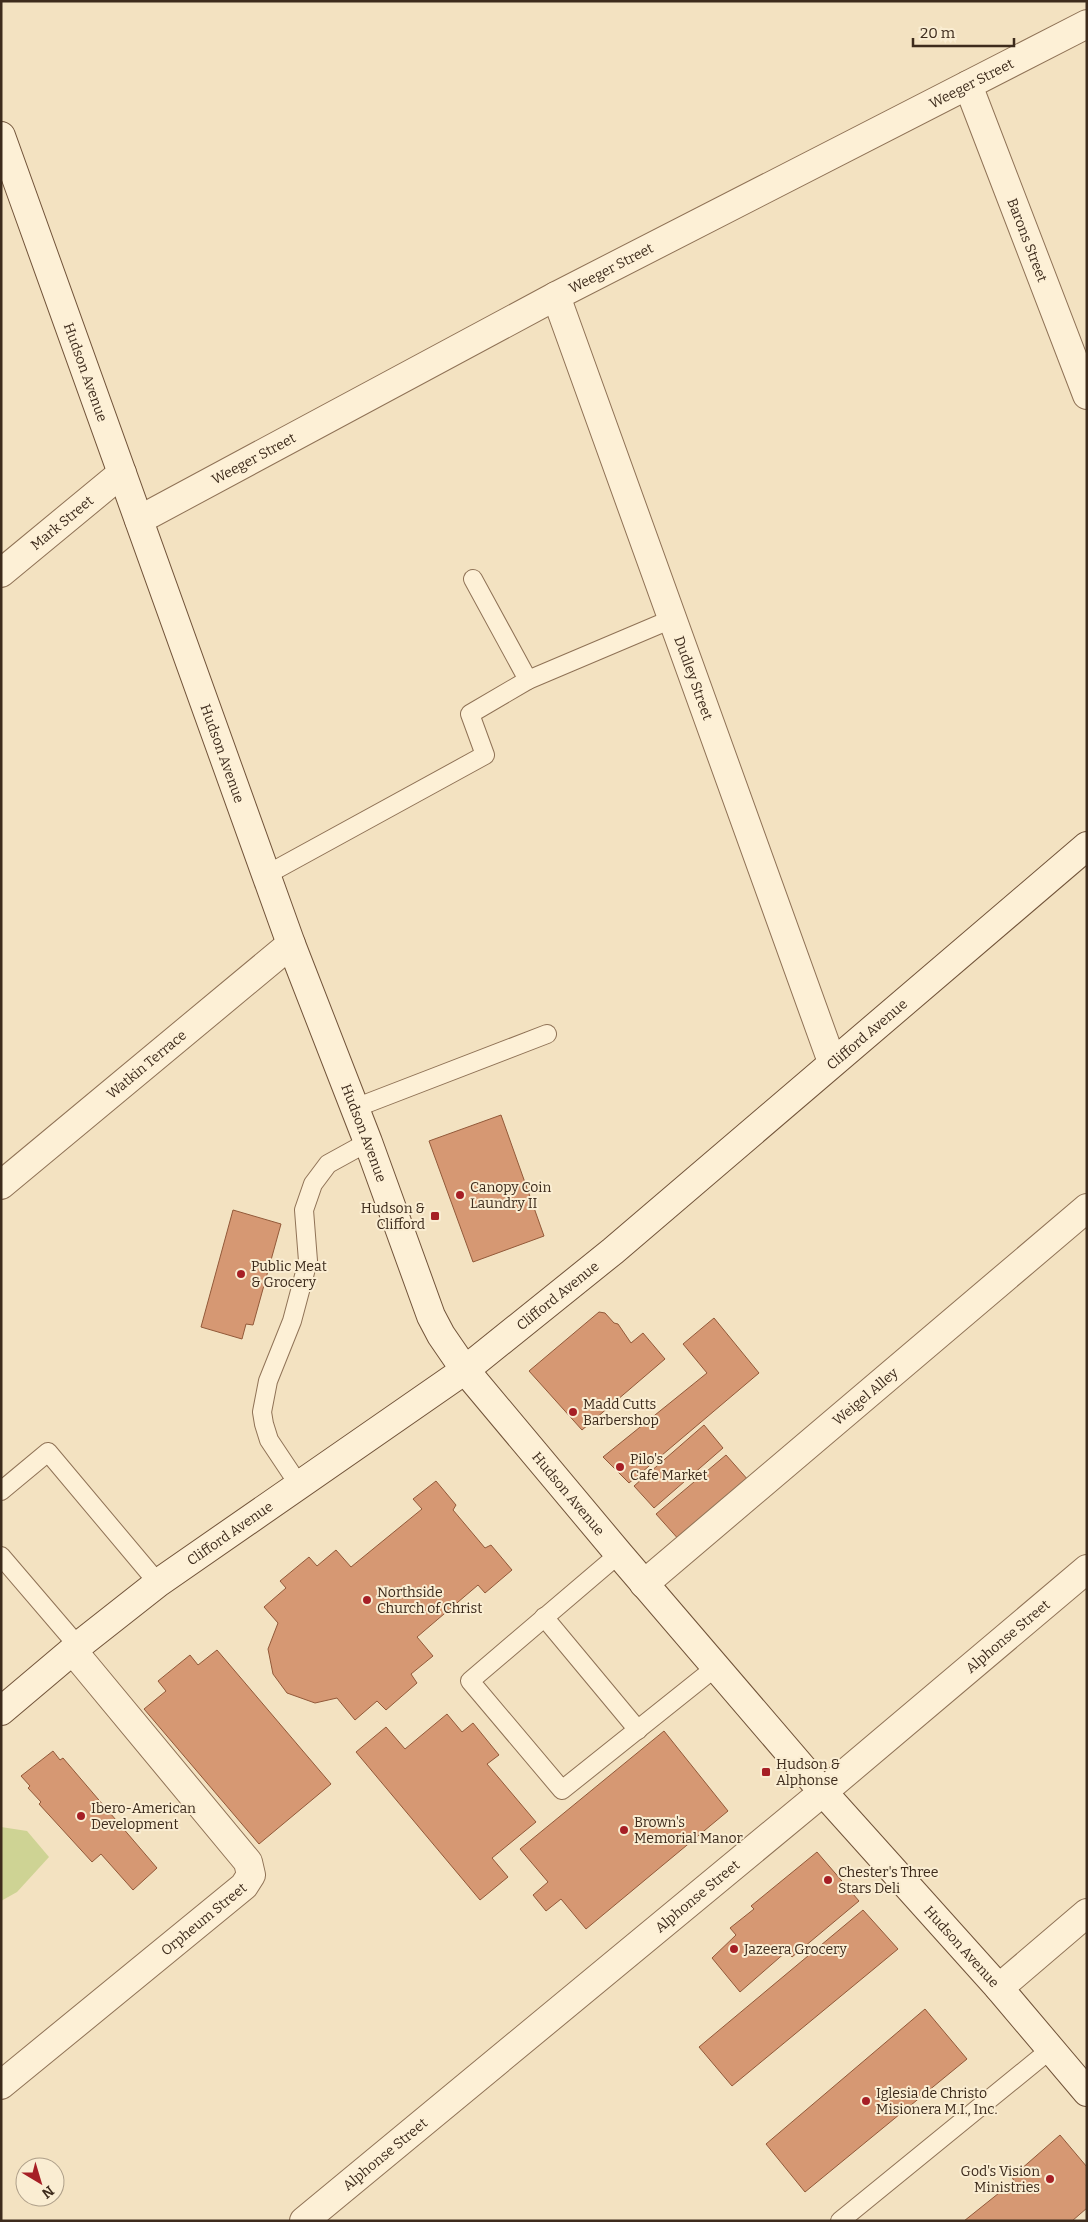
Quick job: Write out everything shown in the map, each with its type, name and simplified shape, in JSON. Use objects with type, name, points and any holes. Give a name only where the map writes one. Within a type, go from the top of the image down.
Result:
[{"type":"street","name":"Weeger Street","points":[[139,520],[556,296],[1087,24]]},
{"type":"street","name":"Barons Street","points":[[968,85],[1087,396]]},
{"type":"street","name":"Hudson Avenue","points":[[1,136],[291,944],[368,1142],[432,1316],[441,1335],[465,1370],[644,1584],[823,1792],[999,1988],[1087,2092]]},
{"type":"street","name":"Dudley Street","points":[[556,296],[832,1062]]},
{"type":"street","name":"Mark Street","points":[[1,573],[122,473]]},
{"type":"street","name":"Clifford Avenue","points":[[1,1711],[158,1583],[465,1370],[613,1251],[1087,846]]},
{"type":"street","name":"Watkin Terrace","points":[[1,1184],[291,944]]},
{"type":"street","name":"Weigel Alley","points":[[644,1584],[1087,1208]]},
{"type":"street","name":"Alphonse Street","points":[[304,2221],[823,1792],[1087,1570]]},
{"type":"street","name":"Orpheum Street","points":[[1,2085],[244,1886],[251,1874],[248,1862],[75,1649]]},
{"type":"street","points":[[999,1988],[1087,1913]]},
{"type":"lane","points":[[473,579],[528,680]]},
{"type":"lane","points":[[266,875],[485,755],[470,714],[528,680],[672,619]]},
{"type":"lane","points":[[355,1108],[546,1034]]},
{"type":"lane","points":[[299,1485],[269,1440],[264,1424],[262,1412],[268,1382],[292,1322],[308,1260],[304,1210],[313,1184],[328,1164],[368,1142]]},
{"type":"lane","points":[[1,1491],[48,1452],[158,1583]]},
{"type":"lane","points":[[619,1554],[470,1681],[562,1790],[716,1668]]},
{"type":"lane","points":[[1,1556],[75,1649]]},
{"type":"lane","points":[[544,1617],[638,1730]]},
{"type":"lane","points":[[840,2221],[1051,2049]]},
{"type":"green space","points":[[1,1827],[27,1831],[49,1857],[17,1892],[1,1901]]},
{"type":"building","points":[[501,1115],[544,1236],[473,1262],[429,1141]]},
{"type":"building","name":"Public Meat & Grocery","points":[[233,1210],[281,1224],[253,1325],[246,1324],[242,1339],[201,1327]]},
{"type":"building","points":[[599,1312],[605,1313],[614,1323],[618,1324],[631,1343],[643,1333],[665,1359],[582,1430],[529,1371]]},
{"type":"building","points":[[714,1318],[759,1373],[629,1483],[603,1457],[707,1373],[683,1344]]},
{"type":"building","points":[[704,1425],[723,1448],[654,1508],[634,1486]]},
{"type":"building","points":[[726,1455],[749,1481],[681,1542],[656,1514]]},
{"type":"building","name":"Northside Church of Christ","points":[[436,1481],[456,1505],[453,1510],[485,1548],[491,1545],[512,1570],[485,1593],[478,1585],[417,1637],[433,1656],[411,1674],[417,1683],[386,1710],[377,1701],[355,1720],[337,1698],[315,1703],[287,1693],[273,1674],[268,1649],[278,1623],[264,1607],[286,1588],[280,1581],[309,1557],[317,1566],[336,1550],[351,1567],[422,1509],[413,1499]]},
{"type":"building","points":[[217,1650],[331,1784],[259,1844],[144,1709],[166,1691],[158,1681],[190,1655],[198,1665]]},
{"type":"building","points":[[447,1714],[462,1732],[473,1723],[499,1755],[487,1764],[536,1822],[492,1858],[508,1877],[480,1900],[356,1752],[386,1727],[405,1749]]},
{"type":"building","name":"Brown's Memorial Manor","points":[[664,1731],[728,1811],[586,1929],[561,1899],[546,1911],[533,1895],[548,1882],[520,1849]]},
{"type":"building","name":"Ibero-American Development","points":[[53,1751],[60,1760],[63,1758],[157,1868],[133,1890],[101,1854],[92,1862],[39,1804],[41,1802],[28,1788],[30,1786],[21,1776]]},
{"type":"building","points":[[817,1852],[859,1901],[792,1957],[787,1951],[740,1992],[712,1958],[736,1935],[730,1928],[754,1909],[751,1906]]},
{"type":"building","points":[[863,1910],[898,1949],[732,2086],[699,2047]]},
{"type":"building","name":"Iglesia de Christo Misionera M.I., Inc.","points":[[925,2009],[967,2059],[805,2192],[766,2144]]},
{"type":"building","name":"God's Vision Ministries","points":[[1060,2135],[1087,2167],[1087,2208],[1072,2221],[964,2221],[1014,2181],[1012,2177]]},
{"type":"place","name":"Canopy Coin Laundry II","points":[[460,1195]]},
{"type":"place","name":"Hudson & Clifford","points":[[435,1216]]},
{"type":"place","name":"Public Meat & Grocery","points":[[241,1274]]},
{"type":"place","name":"Madd Cutts Barbershop","points":[[573,1412]]},
{"type":"place","name":"Pilo's Cafe Market","points":[[620,1467]]},
{"type":"place","name":"Northside Church of Christ","points":[[367,1600]]},
{"type":"place","name":"Hudson & Alphonse","points":[[766,1772]]},
{"type":"place","name":"Ibero-American Development","points":[[81,1816]]},
{"type":"place","name":"Brown's Memorial Manor","points":[[624,1830]]},
{"type":"place","name":"Chester's Three Stars Deli","points":[[828,1880]]},
{"type":"place","name":"Jazeera Grocery","points":[[734,1949]]},
{"type":"place","name":"Iglesia de Christo Misionera M.I., Inc.","points":[[866,2101]]},
{"type":"place","name":"God's Vision Ministries","points":[[1050,2179]]}]
